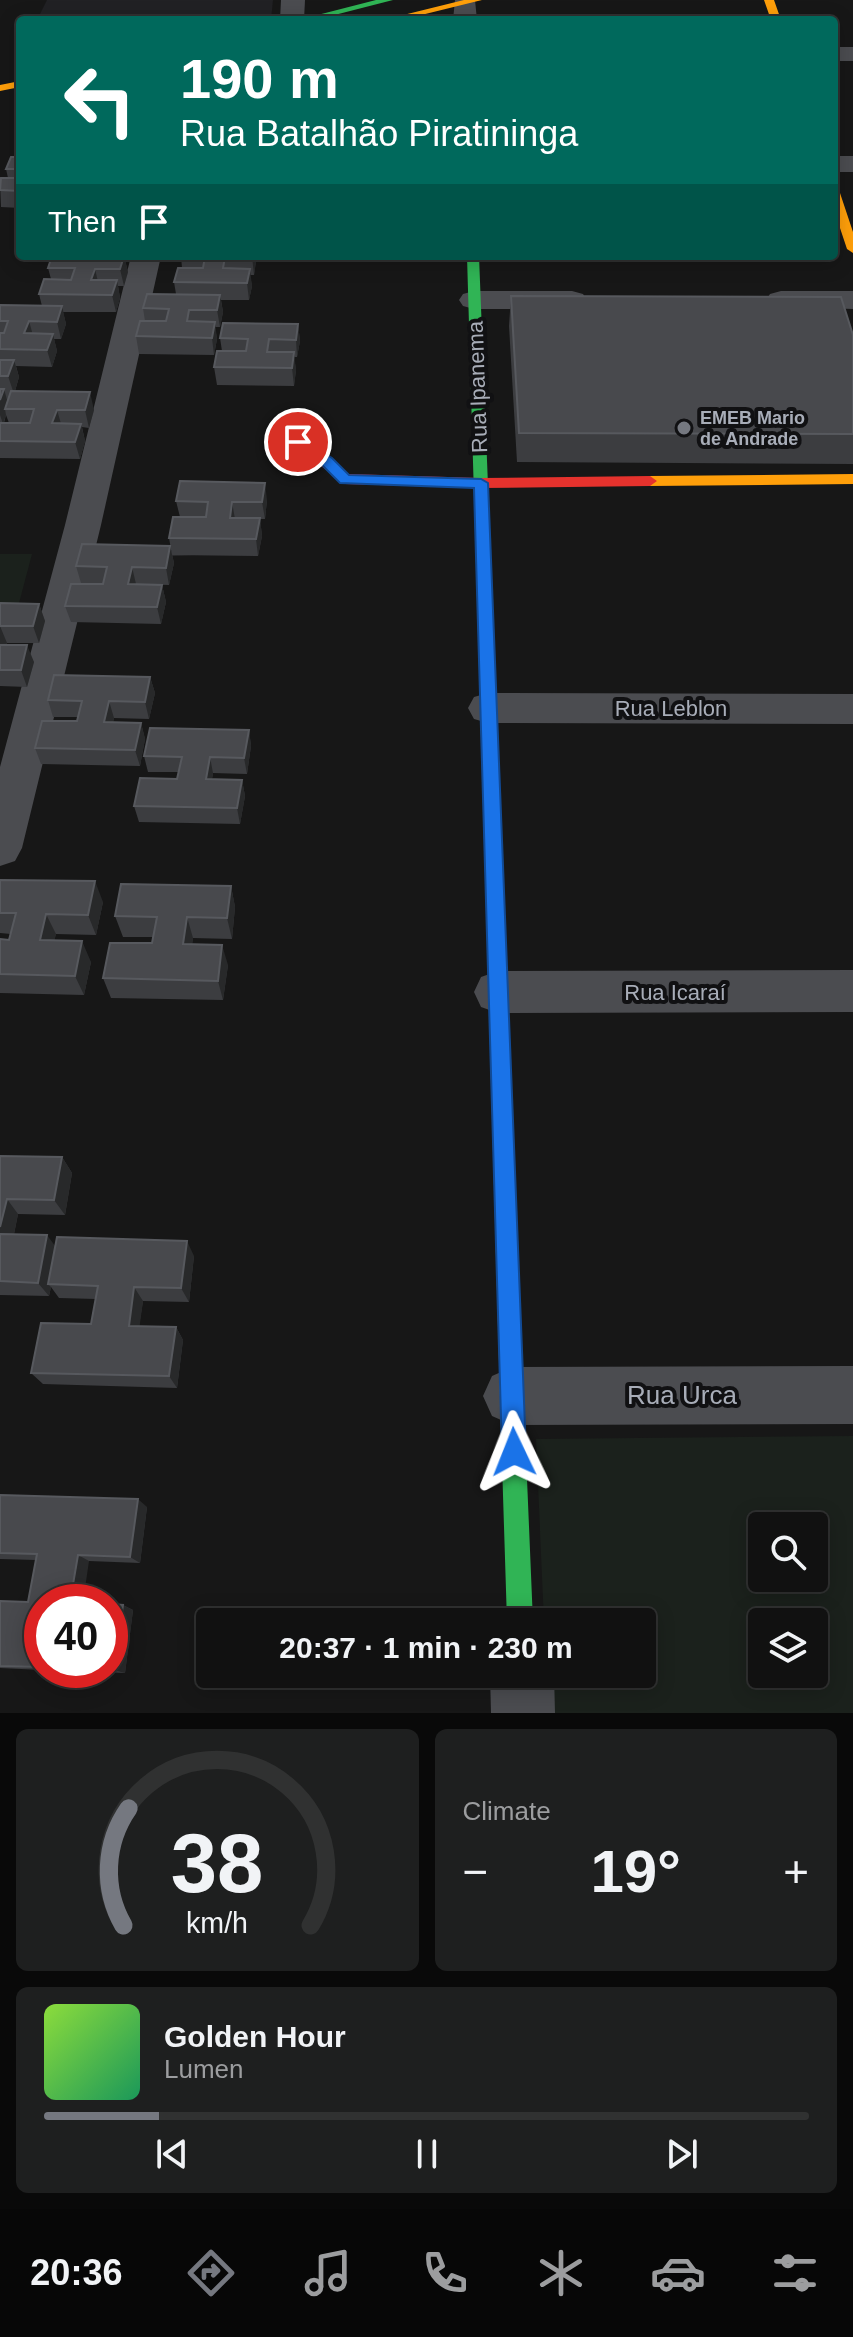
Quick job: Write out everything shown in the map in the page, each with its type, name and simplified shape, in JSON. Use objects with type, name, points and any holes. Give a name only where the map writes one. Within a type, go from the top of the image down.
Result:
[{"type":"street","points":[[320,16],[388,0]]},
{"type":"street","points":[[415,16],[469,8]]},
{"type":"street","points":[[838,205],[853,249]]},
{"type":"street","points":[[0,848],[83,525],[145,260]]},
{"type":"street","name":"Rua Ipanema","points":[[473,260],[520,1608]]},
{"type":"street","points":[[474,300],[601,300]]},
{"type":"street","points":[[758,300],[853,300]]},
{"type":"street","points":[[298,442],[345,479],[481,483],[853,479]]},
{"type":"street","name":"Rua Leblon","points":[[488,708],[853,709]]},
{"type":"street","name":"Rua Icaraí","points":[[498,992],[853,991]]},
{"type":"street","name":"Rua Urca","points":[[512,1396],[853,1395]]},
{"type":"street","points":[[522,1688],[523,1713]]},
{"type":"shaded area","points":[[47,0],[273,0],[271,16],[39,16]]},
{"type":"shaded area","points":[[0,554],[32,554],[18,607],[0,607]]},
{"type":"shaded area","points":[[853,1436],[853,1713],[548,1713],[547,1688],[656,1688],[656,1608],[543,1608],[536,1439]]},
{"type":"building","points":[[11,157],[16,157],[16,169],[6,169]]},
{"type":"building","points":[[1,178],[16,178],[16,191],[0,190]]},
{"type":"building","points":[[51,260],[123,260],[120,269],[95,269],[91,280],[117,280],[112,295],[39,294],[44,279],[71,280],[75,268],[48,268]]},
{"type":"building","points":[[204,260],[224,260],[223,268],[250,269],[247,283],[174,282],[178,268],[203,268]]},
{"type":"building","points":[[147,294],[220,295],[217,310],[189,310],[187,321],[215,322],[212,338],[136,336],[140,321],[166,321],[169,309],[143,308]]},
{"type":"building","name":"EMEB Mario de Andrade","points":[[511,296],[841,297],[853,335],[853,434],[519,433]]},
{"type":"building","points":[[0,305],[62,306],[57,322],[29,321],[24,333],[53,334],[47,350],[0,349],[0,333],[4,333],[8,321],[0,321]]},
{"type":"building","points":[[223,323],[298,324],[296,340],[269,339],[267,352],[294,352],[292,368],[214,367],[217,351],[246,351],[248,339],[220,338]]},
{"type":"building","points":[[0,360],[14,360],[8,376],[0,376]]},
{"type":"building","points":[[11,391],[90,392],[85,410],[57,410],[52,423],[81,424],[75,442],[0,441],[0,423],[30,423],[34,409],[5,409]]},
{"type":"building","points":[[180,481],[265,483],[262,502],[232,502],[230,518],[260,518],[256,539],[169,538],[173,517],[206,517],[208,502],[176,501]]},
{"type":"building","points":[[82,544],[170,546],[166,568],[132,567],[128,584],[162,585],[157,607],[65,606],[71,584],[103,584],[107,567],[76,566]]},
{"type":"building","points":[[0,603],[39,604],[33,626],[0,626]]},
{"type":"building","points":[[0,645],[27,645],[21,670],[0,670]]},
{"type":"building","points":[[54,675],[150,677],[145,702],[109,701],[104,722],[141,723],[135,750],[35,748],[42,721],[77,721],[82,701],[48,700]]},
{"type":"building","points":[[150,728],[249,730],[244,758],[210,757],[206,779],[242,780],[237,808],[134,806],[140,778],[177,779],[182,757],[144,756]]},
{"type":"building","points":[[0,880],[95,881],[88,915],[46,914],[40,940],[82,941],[75,976],[0,974],[0,939],[9,940],[16,913],[0,913]]},
{"type":"building","points":[[121,884],[231,886],[227,918],[187,917],[183,944],[222,945],[218,981],[103,978],[110,943],[152,943],[157,917],[115,916]]},
{"type":"building","points":[[0,1156],[62,1157],[54,1200],[7,1199],[0,1227]]},
{"type":"building","points":[[0,1234],[47,1235],[38,1283],[0,1281]]},
{"type":"building","points":[[57,1237],[187,1241],[181,1288],[134,1287],[129,1326],[176,1327],[169,1376],[31,1373],[41,1323],[91,1324],[98,1286],[48,1284]]},
{"type":"building","points":[[0,1495],[138,1499],[130,1557],[78,1555],[73,1584],[31,1584],[37,1554],[0,1553]]},
{"type":"building","points":[[0,1601],[24,1602],[24,1667],[0,1666]]},
{"type":"traffic: fast","points":[[320,16],[388,0]]},
{"type":"traffic: fast","points":[[473,260],[500,1046]]},
{"type":"traffic: fast","points":[[513,1431],[519,1608]]},
{"type":"traffic: slow","points":[[406,16],[477,0]]},
{"type":"traffic: slow","points":[[769,0],[775,16]]},
{"type":"traffic: slow","points":[[0,88],[16,85]]},
{"type":"traffic: slow","points":[[838,205],[853,249]]},
{"type":"traffic: slow","points":[[650,481],[853,479]]},
{"type":"traffic: slow","points":[[500,1046],[513,1431]]},
{"type":"traffic: jam","points":[[298,442],[345,479],[481,483],[650,481]]},
{"type":"place","name":"EMEB Mario de Andrade","points":[[684,428]]},
{"type":"route","points":[[298,442],[345,479],[481,483],[514,1452]]}]
